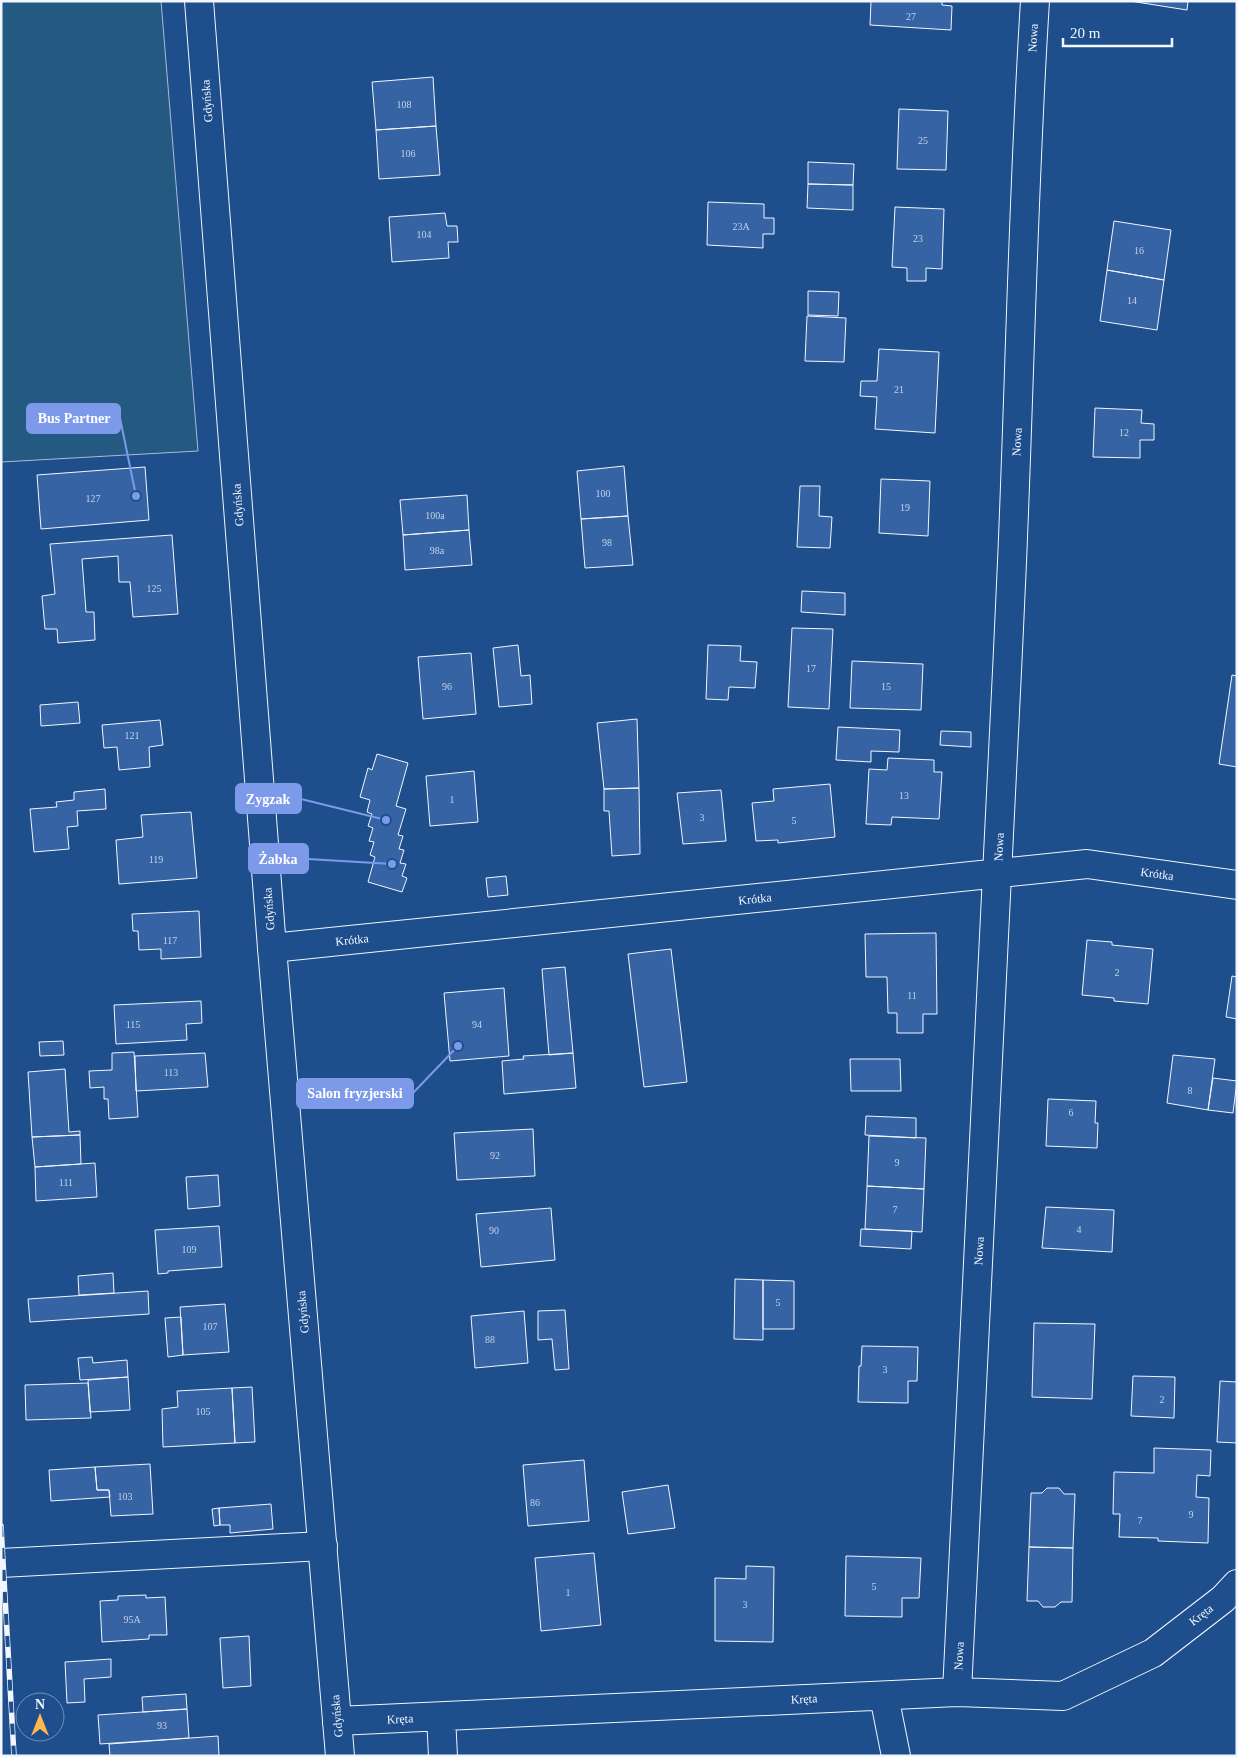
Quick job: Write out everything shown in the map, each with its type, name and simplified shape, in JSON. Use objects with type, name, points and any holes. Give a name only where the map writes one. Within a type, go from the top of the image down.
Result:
[{"type":"street","name":"Gdyńska","points":[[199,1],[272,948],[340,1756]]},
{"type":"street","name":"Nowa","points":[[957,1692],[998,873],[1019,386],[1028,108],[1035,1]]},
{"type":"street","name":"Krótka","points":[[272,948],[1087,864],[1237,885]]},
{"type":"street","points":[[1,1563],[323,1546]]},
{"type":"street","name":"Kręta","points":[[337,1722],[957,1692],[1063,1696],[1153,1653],[1223,1599],[1237,1584]]},
{"type":"street","points":[[884,1696],[896,1756]]},
{"type":"street","points":[[441,1717],[443,1756]]},
{"type":"shaded area","points":[[1,1],[161,1],[198,451],[1,462]]},
{"type":"building","points":[[871,1],[942,1],[942,5],[952,6],[951,30],[870,25]]},
{"type":"building","points":[[1130,1],[1188,1],[1187,10]]},
{"type":"building","points":[[433,77],[436,126],[376,130],[372,82]]},
{"type":"building","points":[[899,109],[948,111],[946,170],[897,169]]},
{"type":"building","points":[[436,126],[440,175],[379,179],[376,130]]},
{"type":"building","points":[[808,162],[854,164],[853,185],[808,184]]},
{"type":"building","points":[[808,184],[853,185],[853,210],[807,208]]},
{"type":"building","points":[[708,202],[764,204],[764,218],[774,218],[774,234],[763,234],[763,248],[707,245]]},
{"type":"building","points":[[895,207],[944,209],[942,269],[926,268],[926,281],[907,281],[907,268],[892,267]]},
{"type":"building","points":[[445,213],[447,226],[457,226],[458,242],[448,242],[449,258],[392,262],[389,217]]},
{"type":"building","points":[[1114,221],[1171,230],[1164,280],[1107,270]]},
{"type":"building","points":[[1107,270],[1164,280],[1157,330],[1100,321]]},
{"type":"building","points":[[808,291],[839,292],[838,316],[808,315]]},
{"type":"building","points":[[807,316],[846,318],[844,362],[805,361]]},
{"type":"building","points":[[879,349],[939,352],[935,433],[875,429],[877,397],[860,396],[861,381],[877,381]]},
{"type":"building","points":[[1095,408],[1142,410],[1141,423],[1154,424],[1154,440],[1140,440],[1140,458],[1093,457]]},
{"type":"building","points":[[624,466],[628,516],[581,519],[577,471]]},
{"type":"building","points":[[145,467],[149,520],[41,529],[37,475]]},
{"type":"building","points":[[881,479],[930,481],[928,536],[879,533]]},
{"type":"building","points":[[800,486],[820,486],[819,516],[832,517],[830,548],[797,547]]},
{"type":"building","points":[[467,495],[469,530],[403,535],[400,500]]},
{"type":"building","points":[[628,516],[633,565],[585,568],[581,519]]},
{"type":"building","points":[[469,530],[472,565],[405,570],[403,535]]},
{"type":"building","points":[[172,535],[178,614],[133,617],[130,582],[119,582],[118,556],[82,559],[86,612],[94,612],[95,640],[58,643],[57,629],[45,629],[42,596],[55,594],[50,544]]},
{"type":"building","points":[[802,591],[845,593],[845,615],[801,612]]},
{"type":"building","points":[[792,628],[833,629],[829,709],[788,707]]},
{"type":"building","points":[[518,645],[521,676],[530,675],[532,704],[499,707],[493,648]]},
{"type":"building","points":[[708,645],[741,646],[740,661],[757,662],[755,688],[729,687],[728,700],[706,699]]},
{"type":"building","points":[[471,653],[476,714],[423,719],[418,657]]},
{"type":"building","points":[[852,661],[923,664],[921,710],[850,708]]},
{"type":"building","points":[[1232,675],[1237,676],[1237,767],[1219,764]]},
{"type":"building","points":[[78,702],[80,723],[41,726],[40,705]]},
{"type":"building","points":[[637,719],[639,788],[604,789],[597,723]]},
{"type":"building","points":[[160,720],[163,745],[149,747],[150,767],[119,770],[117,747],[104,748],[102,725]]},
{"type":"building","points":[[838,727],[900,730],[899,752],[871,751],[871,762],[836,760]]},
{"type":"building","points":[[941,731],[971,732],[971,747],[940,745]]},
{"type":"building","points":[[377,754],[408,763],[396,806],[406,809],[398,835],[403,836],[399,849],[404,850],[400,863],[406,864],[402,876],[407,878],[402,892],[368,882],[375,857],[370,855],[374,842],[369,841],[373,828],[368,826],[372,814],[367,812],[370,800],[360,797],[368,768],[372,770]]},
{"type":"building","points":[[888,758],[934,760],[934,772],[942,772],[939,819],[892,817],[891,825],[866,824],[869,769],[887,770]]},
{"type":"building","points":[[474,771],[478,822],[430,826],[426,776]]},
{"type":"building","points":[[830,784],[835,837],[778,843],[778,840],[756,841],[752,803],[774,801],[773,789]]},
{"type":"building","points":[[639,788],[640,854],[612,856],[609,811],[604,811],[604,789]]},
{"type":"building","points":[[105,789],[106,809],[77,811],[78,826],[67,827],[69,849],[34,852],[30,809],[57,807],[56,802],[74,800],[74,792]]},
{"type":"building","points":[[721,790],[726,841],[683,844],[677,793]]},
{"type":"building","points":[[191,812],[197,878],[119,884],[116,840],[143,837],[141,815]]},
{"type":"building","points":[[506,876],[508,895],[488,897],[486,878]]},
{"type":"building","points":[[199,911],[201,957],[161,959],[161,949],[139,950],[138,931],[133,931],[132,914]]},
{"type":"building","points":[[936,933],[937,1014],[923,1014],[923,1033],[897,1033],[897,1013],[888,1013],[887,977],[866,977],[865,934]]},
{"type":"building","points":[[1087,940],[1112,942],[1112,945],[1153,949],[1148,1004],[1114,1001],[1114,998],[1082,995]]},
{"type":"building","points":[[671,949],[687,1082],[644,1087],[628,954]]},
{"type":"building","points":[[565,967],[573,1053],[549,1055],[542,969]]},
{"type":"building","points":[[1232,976],[1237,977],[1237,1019],[1226,1017]]},
{"type":"building","points":[[504,988],[509,1056],[450,1061],[444,993]]},
{"type":"building","points":[[201,1001],[202,1023],[186,1024],[187,1040],[116,1044],[114,1005]]},
{"type":"building","points":[[63,1041],[64,1055],[40,1056],[39,1042]]},
{"type":"building","points":[[134,1052],[138,1117],[109,1119],[108,1099],[104,1099],[104,1087],[90,1088],[89,1071],[112,1070],[112,1053]]},
{"type":"building","points":[[205,1053],[208,1087],[136,1091],[135,1056]]},
{"type":"building","points":[[573,1053],[576,1088],[504,1094],[502,1061],[524,1059],[523,1056]]},
{"type":"building","points":[[1173,1055],[1215,1059],[1208,1110],[1167,1103]]},
{"type":"building","points":[[850,1059],[900,1059],[901,1091],[851,1091]]},
{"type":"building","points":[[65,1069],[69,1132],[80,1131],[80,1135],[32,1137],[28,1072]]},
{"type":"building","points":[[1213,1078],[1237,1081],[1233,1113],[1208,1110]]},
{"type":"building","points":[[1048,1099],[1096,1101],[1095,1123],[1098,1123],[1097,1148],[1046,1146]]},
{"type":"building","points":[[866,1116],[916,1118],[916,1138],[865,1135]]},
{"type":"building","points":[[533,1129],[535,1176],[457,1180],[454,1133]]},
{"type":"building","points":[[80,1135],[81,1164],[35,1167],[32,1137]]},
{"type":"building","points":[[869,1136],[926,1138],[924,1189],[867,1186]]},
{"type":"building","points":[[95,1163],[97,1197],[36,1201],[35,1167]]},
{"type":"building","points":[[218,1175],[220,1206],[188,1209],[186,1177]]},
{"type":"building","points":[[867,1186],[924,1189],[922,1232],[865,1229]]},
{"type":"building","points":[[1046,1207],[1114,1210],[1112,1252],[1042,1248]]},
{"type":"building","points":[[551,1208],[555,1260],[481,1267],[476,1214]]},
{"type":"building","points":[[219,1226],[222,1267],[168,1271],[168,1273],[158,1274],[155,1230]]},
{"type":"building","points":[[861,1229],[912,1231],[911,1249],[860,1246]]},
{"type":"building","points":[[113,1273],[114,1293],[79,1295],[78,1276]]},
{"type":"building","points":[[735,1279],[763,1280],[763,1340],[734,1339]]},
{"type":"building","points":[[763,1280],[794,1281],[794,1329],[763,1329]]},
{"type":"building","points":[[148,1291],[149,1314],[30,1322],[28,1299]]},
{"type":"building","points":[[225,1304],[229,1352],[183,1355],[180,1307]]},
{"type":"building","points":[[565,1310],[569,1369],[555,1370],[552,1339],[538,1340],[538,1311]]},
{"type":"building","points":[[524,1311],[528,1363],[475,1368],[471,1316]]},
{"type":"building","points":[[181,1317],[183,1355],[168,1357],[165,1318]]},
{"type":"building","points":[[1034,1323],[1095,1324],[1092,1399],[1032,1397]]},
{"type":"building","points":[[862,1346],[918,1347],[917,1381],[908,1381],[908,1403],[858,1402],[859,1366],[861,1366]]},
{"type":"building","points":[[92,1357],[93,1363],[127,1360],[128,1377],[80,1380],[78,1358]]},
{"type":"building","points":[[1133,1376],[1175,1377],[1174,1418],[1131,1416]]},
{"type":"building","points":[[128,1377],[130,1410],[90,1412],[88,1380]]},
{"type":"building","points":[[1220,1381],[1237,1382],[1237,1443],[1217,1442]]},
{"type":"building","points":[[88,1383],[91,1418],[26,1420],[25,1385]]},
{"type":"building","points":[[252,1387],[255,1442],[235,1443],[232,1388]]},
{"type":"building","points":[[232,1388],[235,1443],[163,1447],[162,1409],[178,1407],[177,1391]]},
{"type":"building","points":[[1154,1448],[1211,1450],[1210,1476],[1197,1475],[1196,1497],[1209,1498],[1208,1543],[1158,1541],[1158,1538],[1119,1537],[1120,1514],[1113,1514],[1114,1472],[1154,1473]]},
{"type":"building","points":[[584,1460],[589,1521],[528,1526],[523,1465]]},
{"type":"building","points":[[150,1464],[153,1514],[111,1516],[109,1490],[97,1490],[95,1467]]},
{"type":"building","points":[[95,1467],[97,1490],[109,1490],[110,1497],[51,1501],[49,1470]]},
{"type":"building","points":[[668,1485],[675,1528],[628,1534],[622,1492]]},
{"type":"building","points":[[1047,1488],[1059,1488],[1064,1494],[1075,1494],[1073,1548],[1029,1547],[1031,1493],[1042,1493]]},
{"type":"building","points":[[271,1504],[273,1529],[230,1533],[230,1525],[220,1525],[219,1508]]},
{"type":"building","points":[[219,1508],[220,1525],[214,1526],[212,1509]]},
{"type":"building","points":[[1029,1547],[1073,1548],[1072,1602],[1061,1602],[1055,1607],[1043,1607],[1038,1601],[1027,1601]]},
{"type":"building","points":[[594,1553],[601,1625],[541,1631],[535,1558]]},
{"type":"building","points":[[846,1556],[921,1558],[919,1598],[902,1598],[902,1617],[845,1616]]},
{"type":"building","points":[[746,1566],[774,1567],[773,1642],[715,1641],[715,1578],[746,1579]]},
{"type":"building","points":[[146,1595],[146,1598],[165,1597],[167,1635],[149,1635],[149,1639],[102,1642],[100,1601],[118,1600],[118,1596]]},
{"type":"building","points":[[249,1636],[251,1686],[223,1688],[220,1638]]},
{"type":"building","points":[[111,1659],[111,1677],[84,1679],[85,1702],[67,1703],[65,1662]]},
{"type":"building","points":[[186,1694],[187,1709],[143,1712],[142,1697]]},
{"type":"building","points":[[187,1709],[189,1738],[100,1744],[98,1715]]},
{"type":"building","points":[[218,1736],[219,1756],[110,1756],[109,1744]]},
{"type":"railway","points":[[1,1526],[14,1756]]},
{"type":"place","name":"Bus Partner","points":[[136,496]]},
{"type":"place","name":"Zygzak","points":[[386,820]]},
{"type":"place","name":"Żabka","points":[[392,864]]},
{"type":"place","name":"Salon fryzjerski","points":[[458,1046]]}]
